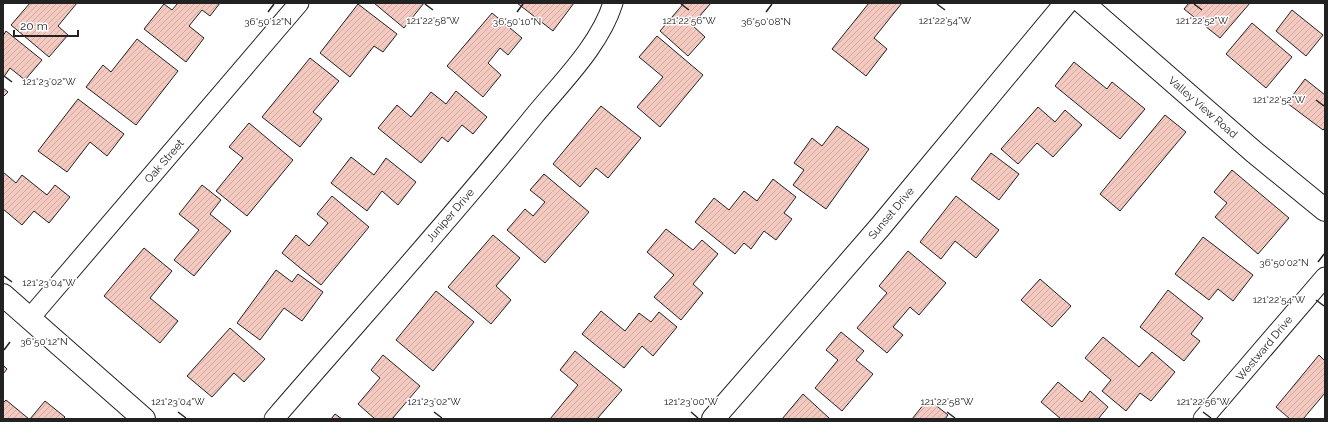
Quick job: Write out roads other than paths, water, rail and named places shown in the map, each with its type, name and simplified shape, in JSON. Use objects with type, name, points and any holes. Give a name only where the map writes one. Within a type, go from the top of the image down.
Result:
[{"type":"street","name":"Oak Street","points":[[30,319],[300,3]]},
{"type":"street","name":"Juniper Drive","points":[[274,419],[526,126],[594,43],[609,18],[613,3]]},
{"type":"street","name":"Sunset Drive","points":[[712,419],[880,227],[1066,3]]},
{"type":"street","name":"Valley View Road","points":[[1083,3],[1254,152],[1325,210]]},
{"type":"street","name":"Westward Drive","points":[[1203,419],[1325,276]]},
{"type":"street","points":[[3,295],[144,419]]}]
